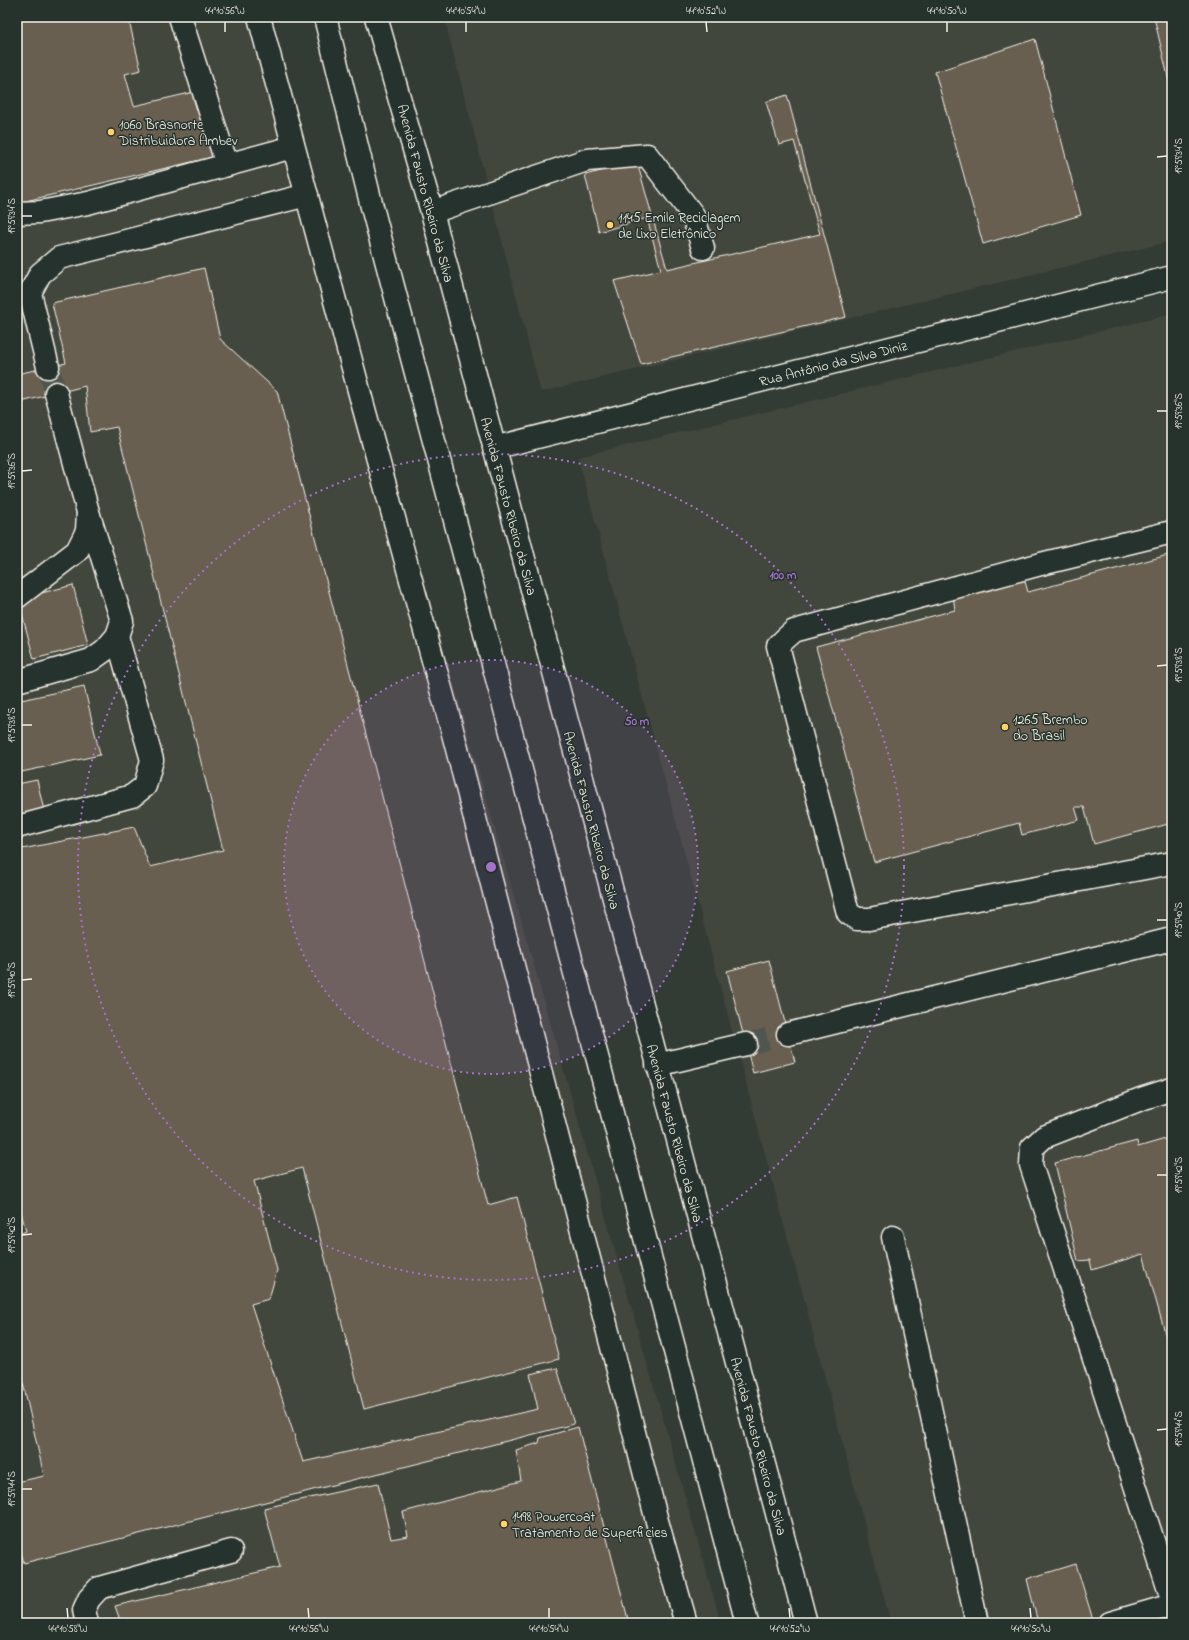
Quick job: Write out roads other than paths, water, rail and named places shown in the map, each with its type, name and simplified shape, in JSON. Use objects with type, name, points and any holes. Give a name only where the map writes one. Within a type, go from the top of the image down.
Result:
[{"type":"main road","points":[[180,17],[227,165]]},
{"type":"main road","points":[[260,17],[363,405],[450,722],[657,1521],[686,1623]]},
{"type":"main road","points":[[326,17],[374,215],[748,1623]]},
{"type":"main road","name":"Avenida Fausto Ribeiro da Silva","points":[[376,17],[432,212],[806,1623]]},
{"type":"main road","points":[[17,213],[40,212],[88,203],[294,147]]},
{"type":"main road","points":[[432,212],[587,160],[647,155],[693,215],[703,248]]},
{"type":"main road","points":[[48,367],[30,293],[40,274],[59,258],[307,195]]},
{"type":"main road","name":"Rua Antônio da Silva Diniz","points":[[494,448],[1172,277]]},
{"type":"main road","points":[[17,681],[91,660],[104,650],[117,636],[122,621],[88,512],[56,393]]},
{"type":"main road","points":[[17,597],[77,551],[87,531],[88,512]]},
{"type":"main road","points":[[1172,532],[1041,564],[794,631],[778,646],[848,913],[857,919],[869,919],[1172,863]]},
{"type":"main road","points":[[17,827],[132,796],[145,786],[152,760],[117,636]]},
{"type":"main road","points":[[788,1034],[1172,939]]},
{"type":"main road","points":[[657,1065],[746,1044]]},
{"type":"main road","points":[[1172,1089],[1140,1099],[1044,1137],[1032,1148],[1031,1165],[1172,1599]]},
{"type":"main road","points":[[893,1237],[977,1623]]},
{"type":"main road","points":[[87,1623],[84,1610],[89,1598],[99,1588],[232,1551]]},
{"type":"main road","points":[[1110,1623],[1172,1605]]},
{"type":"tunnel","points":[[48,367],[56,393]]},
{"type":"tunnel","points":[[746,1044],[788,1034]]},
{"type":"place","name":"1060 Brasnorte Distribuidora Ambev","points":[[111,132]]},
{"type":"place","name":"1145 Emile Reciclagem de Lixo Eletrônico","points":[[610,225]]},
{"type":"place","name":"1265 Brembo do Brasil","points":[[1005,727]]},
{"type":"place","name":"1498 Powercoat Tratamento de Superficies","points":[[504,1524]]}]
